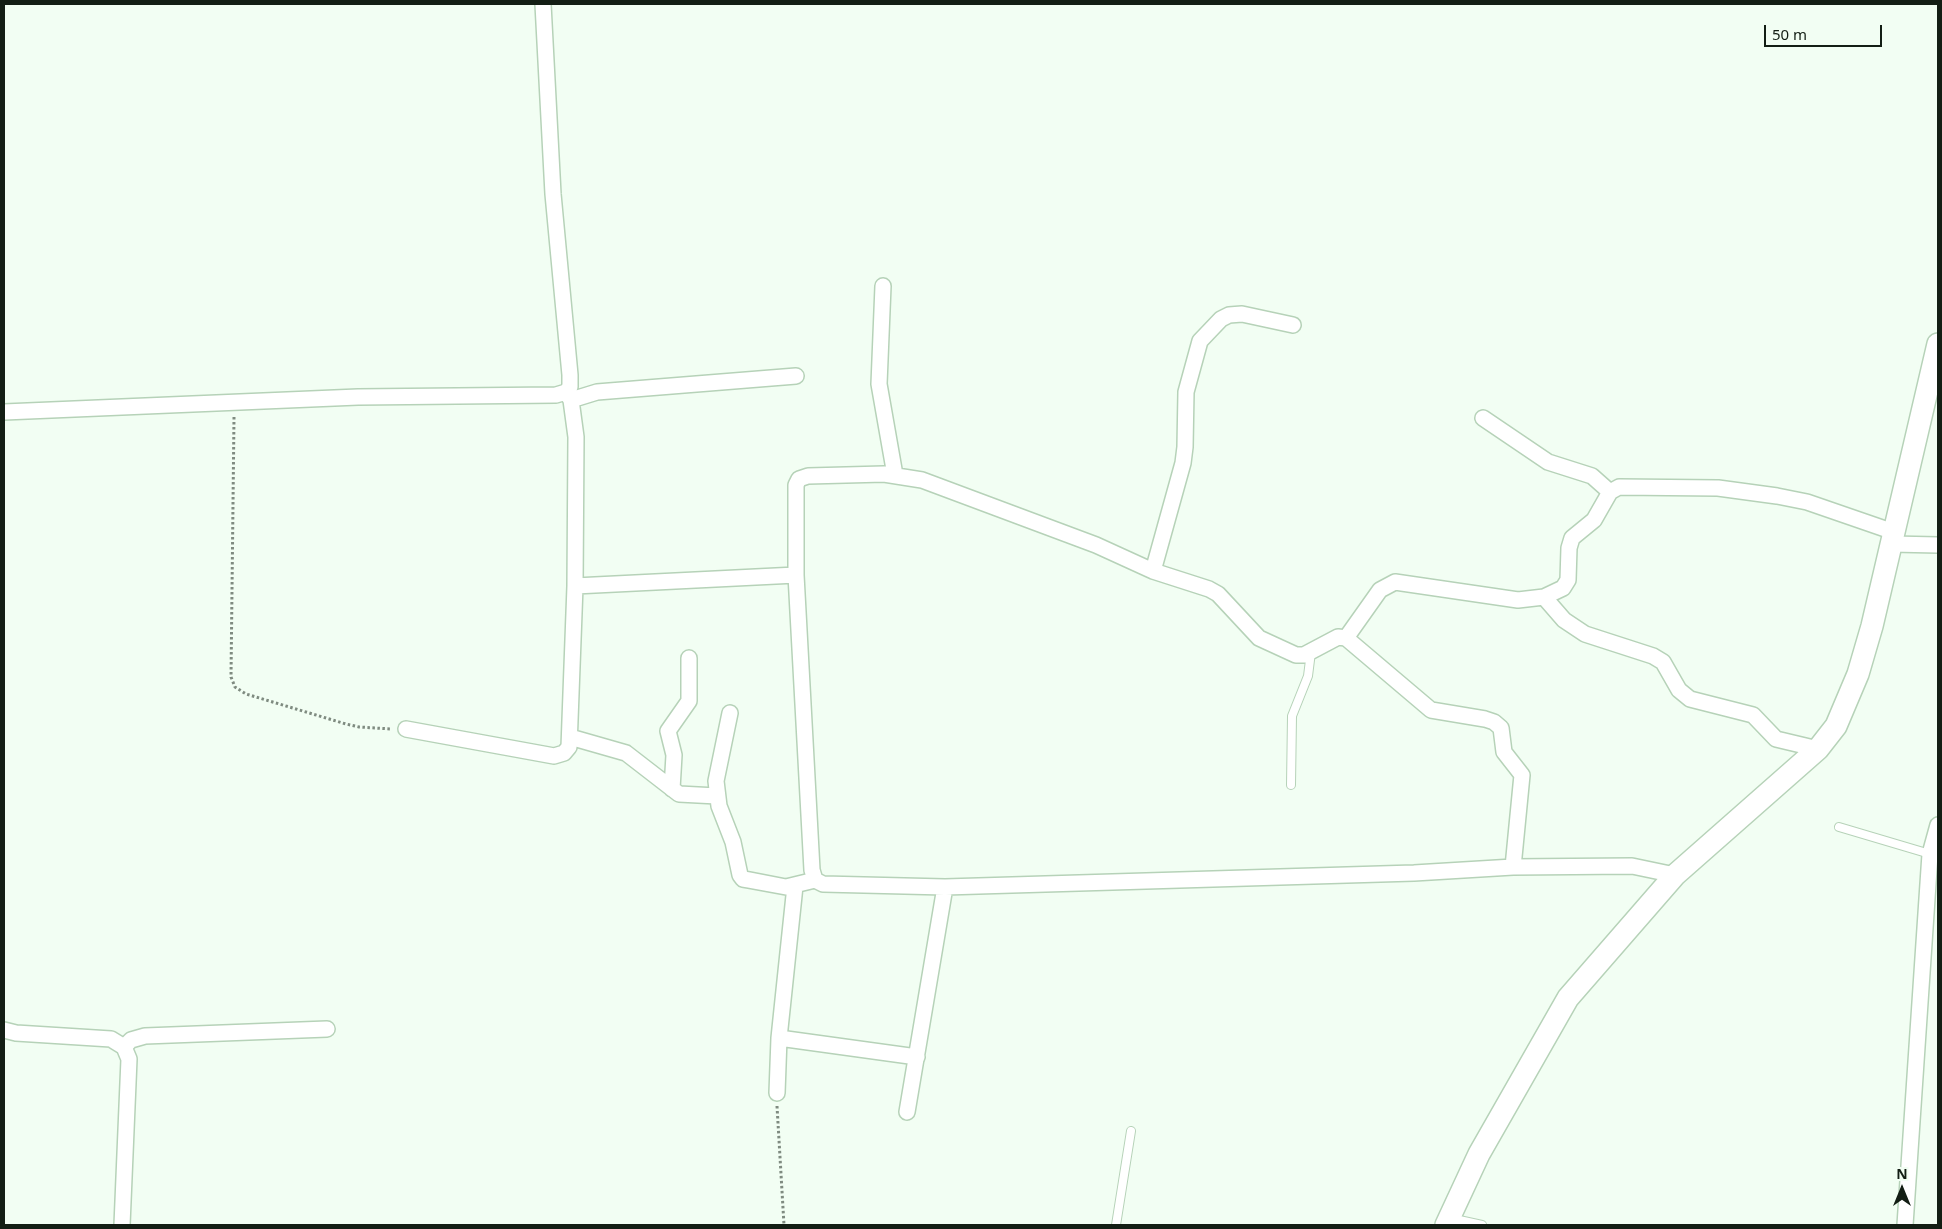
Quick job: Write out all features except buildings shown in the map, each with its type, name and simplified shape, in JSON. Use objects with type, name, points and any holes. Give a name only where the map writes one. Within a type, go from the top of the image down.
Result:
[{"type":"street","points":[[406,729],[554,756],[564,753],[569,747],[575,586],[576,437],[568,396],[570,375],[553,194],[543,4]]},
{"type":"street","points":[[884,286],[879,384],[895,475]]},
{"type":"street","points":[[1153,571],[1183,463],[1186,447],[1186,392],[1200,341],[1221,319],[1229,314],[1242,314],[1293,326]]},
{"type":"street","points":[[1447,1221],[1478,1154],[1568,998],[1675,875],[1818,749],[1836,726],[1862,661],[1938,344]]},
{"type":"street","points":[[4,412],[358,397],[568,396],[796,376]]},
{"type":"street","points":[[1483,418],[1548,462],[1592,476],[1610,492]]},
{"type":"street","points":[[1513,867],[1522,775],[1504,752],[1501,728],[1494,722],[1485,719],[1431,710],[1346,638],[1338,637],[1328,640],[1311,652],[1304,655],[1296,655],[1268,644],[1259,638],[1218,594],[1153,571],[1078,538],[922,480],[895,475],[808,476],[799,479],[796,485],[796,575],[812,870],[815,880],[822,884],[945,887],[1414,873],[1513,867],[1632,866],[1675,875]]},
{"type":"street","points":[[1346,638],[1380,590],[1395,582],[1518,600],[1544,597],[1563,588],[1568,580],[1569,548],[1572,538],[1594,520],[1610,492],[1618,487],[1718,488],[1777,496],[1807,502],[1893,538],[1938,545]]},
{"type":"street","points":[[575,586],[796,575]]},
{"type":"street","points":[[1544,597],[1564,620],[1585,634],[1653,656],[1663,662],[1679,690],[1690,699],[1753,715],[1776,738],[1818,749]]},
{"type":"street","points":[[672,789],[674,755],[668,731],[689,701],[689,658]]},
{"type":"street","points":[[730,713],[716,781],[717,796],[743,879],[786,887],[815,880]]},
{"type":"street","points":[[570,738],[626,752],[672,789],[688,795],[717,796]]},
{"type":"street","points":[[1905,1225],[1930,854],[1938,825]]},
{"type":"street","points":[[777,1093],[779,1038],[795,886]]},
{"type":"street","points":[[907,1112],[945,887]]},
{"type":"street","points":[[124,1047],[131,1040],[145,1036],[327,1029]]},
{"type":"street","points":[[4,1030],[16,1033],[112,1039],[124,1047],[129,1059],[122,1225]]},
{"type":"street","points":[[779,1038],[916,1057]]},
{"type":"lane","points":[[1291,785],[1292,716],[1308,676],[1311,652]]},
{"type":"lane","points":[[1839,827],[1930,854]]},
{"type":"lane","points":[[1116,1225],[1131,1131]]},
{"type":"lane","points":[[1447,1221],[1482,1225]]},
{"type":"path","points":[[234,402],[231,503],[231,677],[235,687],[246,694],[360,727],[406,729]]},
{"type":"path","points":[[777,1093],[784,1225]]}]
